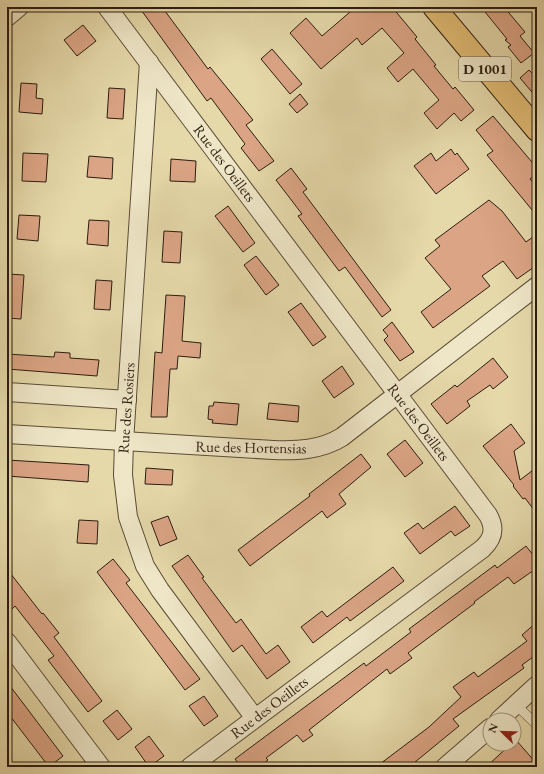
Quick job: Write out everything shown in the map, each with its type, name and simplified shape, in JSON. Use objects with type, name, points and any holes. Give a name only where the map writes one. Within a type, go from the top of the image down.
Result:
[{"type":"main road","name":"D 1001","points":[[434,7],[537,130]]},
{"type":"street","points":[[7,17],[19,7]]},
{"type":"street","name":"Rue des Oeillets","points":[[107,7],[398,394],[488,516],[493,527],[492,536],[482,549],[254,717],[190,767]]},
{"type":"street","name":"Rue des Rosiers","points":[[149,62],[124,442],[123,475],[128,517],[145,566],[160,590],[254,717]]},
{"type":"street","name":"Rue des Hortensias","points":[[7,434],[273,450],[309,449],[339,439],[537,286]]},
{"type":"street","points":[[7,392],[127,400]]},
{"type":"street","points":[[7,642],[101,767]]},
{"type":"street","points":[[508,712],[537,685]]},
{"type":"street","points":[[445,767],[482,735]]},
{"type":"lane","points":[[516,705],[537,725]]},
{"type":"building","points":[[139,7],[162,7],[208,69],[210,67],[253,120],[246,125],[274,161],[259,171],[241,148],[245,144],[211,98],[207,101]]},
{"type":"building","points":[[346,7],[392,7],[417,37],[415,39],[436,65],[434,66],[453,89],[455,87],[474,110],[461,121],[454,113],[437,129],[424,113],[439,100],[413,69],[398,82],[387,68],[404,53],[382,28],[362,45],[357,38],[321,69],[290,33],[306,18],[322,36],[350,12]]},
{"type":"building","points":[[481,7],[504,7],[525,32],[520,36],[534,53],[521,63],[508,47],[511,45],[505,40],[507,39]]},
{"type":"building","points":[[83,25],[96,41],[77,56],[64,40]]},
{"type":"building","points":[[272,49],[302,84],[290,94],[261,59]]},
{"type":"building","points":[[529,70],[537,78],[537,98],[520,78]]},
{"type":"building","points":[[21,83],[37,84],[36,98],[43,99],[42,114],[19,112]]},
{"type":"building","points":[[109,88],[125,89],[123,119],[107,118]]},
{"type":"building","points":[[300,94],[308,104],[297,113],[289,104]]},
{"type":"building","points":[[493,116],[537,168],[537,174],[530,179],[537,187],[537,216],[487,155],[493,151],[476,130]]},
{"type":"building","points":[[451,149],[455,155],[457,153],[469,169],[436,194],[414,166],[431,153],[436,161]]},
{"type":"building","points":[[23,153],[48,154],[46,182],[22,181]]},
{"type":"building","points":[[89,156],[113,158],[112,179],[87,177]]},
{"type":"building","points":[[171,159],[196,161],[195,182],[170,181]]},
{"type":"building","points":[[291,168],[307,189],[303,192],[391,310],[382,317],[345,267],[339,271],[298,216],[302,214],[276,180]]},
{"type":"building","points":[[489,200],[502,211],[526,242],[537,234],[537,265],[517,279],[503,261],[482,276],[490,286],[433,328],[421,312],[451,289],[425,258],[440,246],[435,240]]},
{"type":"building","points":[[228,206],[255,243],[243,252],[215,216]]},
{"type":"building","points":[[19,215],[40,216],[38,241],[17,239]]},
{"type":"building","points":[[89,220],[109,221],[108,246],[87,244]]},
{"type":"building","points":[[164,231],[182,232],[180,263],[162,262]]},
{"type":"building","points":[[256,256],[279,285],[266,295],[244,265]]},
{"type":"building","points":[[8,274],[24,275],[21,319],[7,318]]},
{"type":"building","points":[[96,280],[112,281],[110,310],[94,309]]},
{"type":"building","points":[[166,295],[185,296],[182,341],[201,343],[200,358],[178,356],[177,369],[170,369],[167,417],[151,417],[155,352],[162,353]]},
{"type":"building","points":[[301,303],[326,337],[313,346],[288,312]]},
{"type":"building","points":[[392,322],[414,352],[400,361],[384,340],[388,336],[383,330]]},
{"type":"building","points":[[55,352],[70,353],[70,358],[99,360],[97,376],[7,369],[7,354],[54,357]]},
{"type":"building","points":[[493,358],[508,377],[493,389],[490,385],[467,401],[470,406],[447,424],[431,404],[455,385],[457,387]]},
{"type":"building","points":[[342,366],[354,384],[334,398],[322,381]]},
{"type":"building","points":[[214,402],[239,404],[237,425],[212,423],[213,420],[208,419],[209,406],[213,406]]},
{"type":"building","points":[[269,403],[299,406],[298,422],[267,419]]},
{"type":"building","points":[[511,424],[525,443],[514,451],[520,480],[537,467],[537,514],[525,498],[523,499],[513,486],[514,485],[483,446]]},
{"type":"building","points":[[405,440],[423,463],[405,477],[387,454]]},
{"type":"building","points":[[361,454],[371,467],[339,494],[346,504],[327,518],[322,511],[250,566],[238,550],[310,496],[309,494]]},
{"type":"building","points":[[7,460],[89,465],[88,482],[7,476]]},
{"type":"building","points":[[146,468],[173,470],[172,485],[145,484]]},
{"type":"building","points":[[455,506],[470,526],[455,536],[451,531],[420,554],[404,533],[418,523],[423,529]]},
{"type":"building","points":[[168,516],[177,539],[160,546],[151,522]]},
{"type":"building","points":[[79,520],[98,521],[97,544],[77,543]]},
{"type":"building","points":[[526,546],[537,560],[537,568],[514,584],[508,577],[474,602],[475,603],[408,653],[412,658],[390,674],[387,669],[309,730],[313,735],[303,742],[297,735],[266,758],[268,760],[259,767],[241,767],[235,759],[364,663],[366,666],[411,632],[409,629],[495,565],[497,568]]},
{"type":"building","points":[[188,555],[204,577],[202,578],[236,623],[241,619],[266,654],[278,645],[290,662],[267,679],[242,645],[233,652],[172,566]]},
{"type":"building","points":[[113,559],[130,580],[126,583],[200,679],[185,690],[97,572]]},
{"type":"building","points":[[393,567],[404,581],[350,621],[347,617],[313,643],[301,627],[322,611],[327,617]]},
{"type":"building","points":[[7,569],[42,614],[43,613],[59,633],[54,637],[102,701],[88,712],[48,660],[54,656],[15,606],[12,609],[7,602]]},
{"type":"building","points":[[537,622],[537,654],[522,665],[524,668],[453,719],[459,726],[409,767],[376,767],[429,727],[461,697],[453,687],[474,672],[478,677],[527,641],[522,635]]},
{"type":"building","points":[[7,682],[63,756],[49,767],[7,712]]},
{"type":"building","points":[[204,696],[218,716],[204,726],[189,706]]},
{"type":"building","points":[[117,710],[132,729],[118,740],[103,721]]},
{"type":"building","points":[[149,736],[164,756],[149,767],[135,747]]},
{"type":"building","points":[[522,747],[537,764],[537,767],[486,767],[502,752],[522,752]]}]
